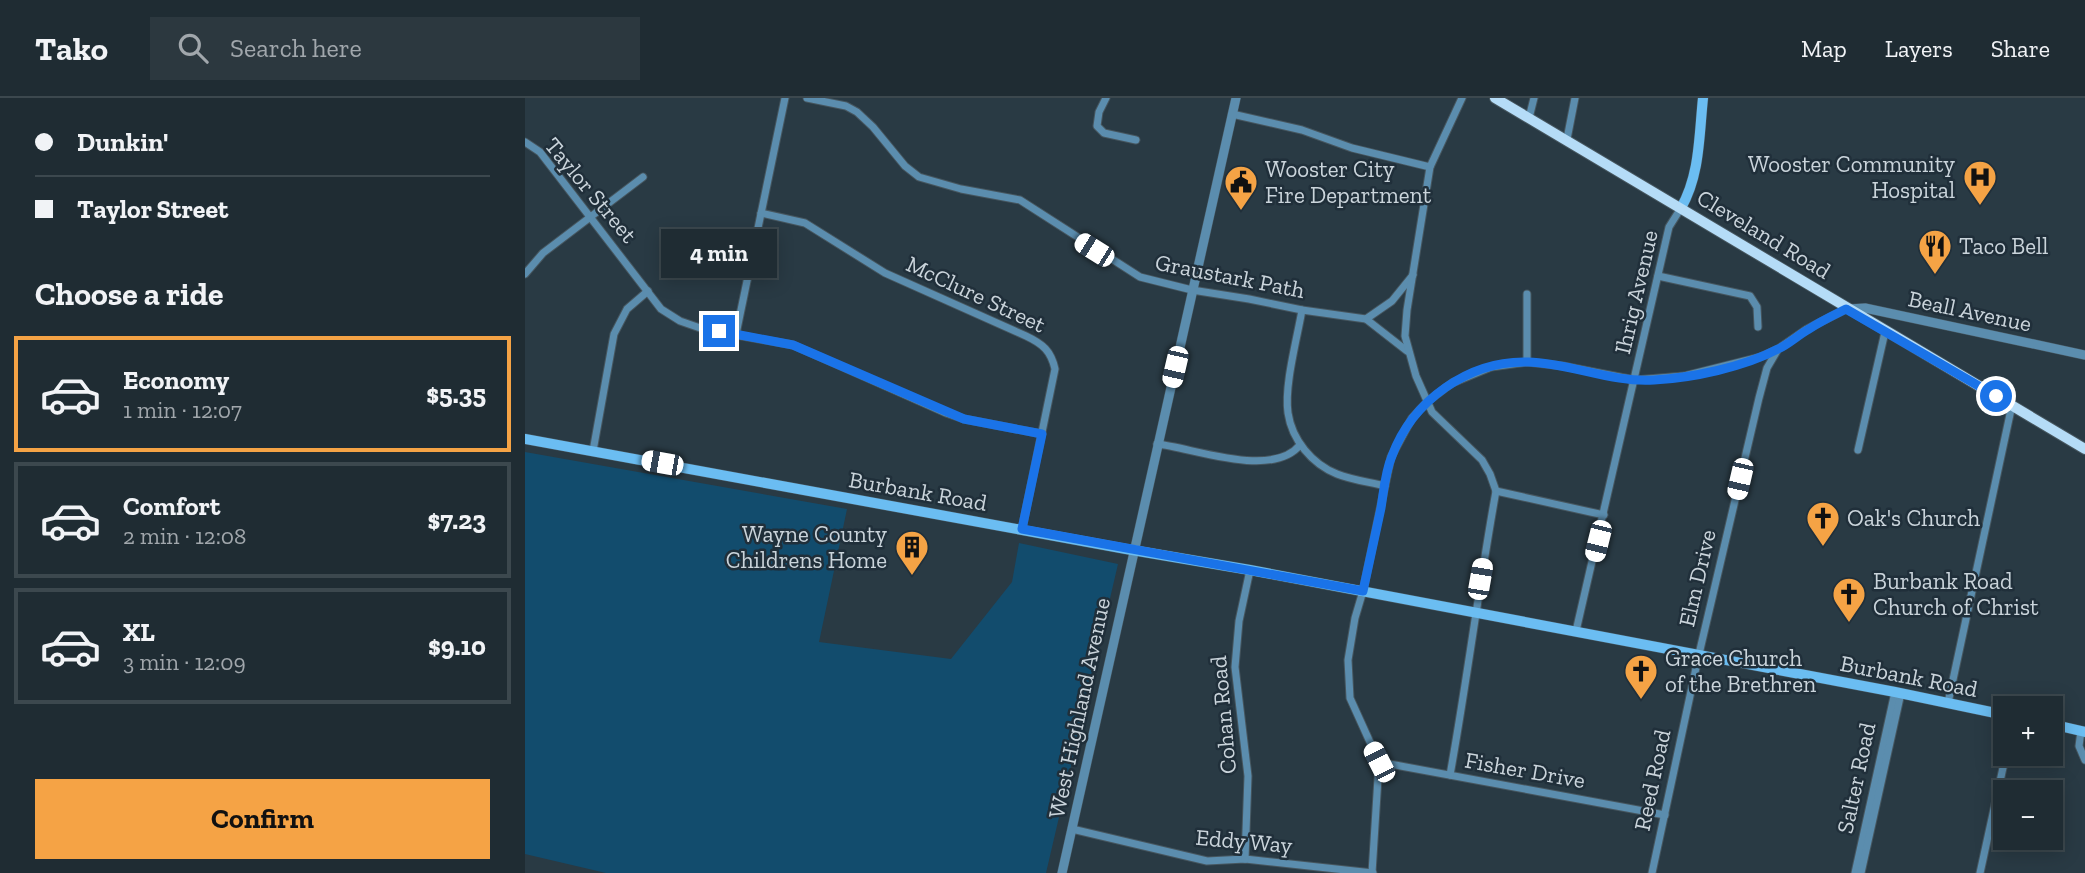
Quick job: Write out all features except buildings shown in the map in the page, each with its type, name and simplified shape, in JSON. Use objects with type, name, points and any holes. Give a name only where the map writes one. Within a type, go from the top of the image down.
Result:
[{"type":"main road","name":"Cleveland Road","points":[[1495,98],[2085,449]]},
{"type":"main road","points":[[1681,208],[1695,174],[1703,98]]},
{"type":"main road","name":"Burbank Road","points":[[525,439],[1363,591],[1898,692],[1993,712]]},
{"type":"main road","points":[[2063,727],[2083,731]]},
{"type":"street","points":[[736,334],[785,98]]},
{"type":"street","name":"Graustark Path","points":[[807,98],[857,112],[905,166],[919,177],[961,189],[1020,200],[1129,273],[1192,290],[1366,319]]},
{"type":"street","points":[[1106,98],[1099,112],[1097,126],[1104,133],[1136,140]]},
{"type":"street","name":"West Highland Avenue","points":[[1062,873],[1236,98]]},
{"type":"street","points":[[1450,775],[1496,491],[1482,460],[1441,424],[1427,402],[1408,352],[1406,323],[1430,167],[1462,98]]},
{"type":"street","points":[[1529,118],[1534,98]]},
{"type":"street","points":[[1567,139],[1574,98]]},
{"type":"street","points":[[1232,114],[1302,130],[1352,148],[1430,167]]},
{"type":"street","name":"Taylor Street","points":[[525,142],[540,152],[661,309],[680,321],[793,345],[964,419],[1042,434]]},
{"type":"street","points":[[525,274],[543,253],[643,177]]},
{"type":"street","name":"Ihrig Avenue","points":[[1576,631],[1669,227],[1681,208]]},
{"type":"street","name":"McClure Street","points":[[761,212],[804,223],[885,273],[1026,336],[1048,349],[1055,369],[1022,529]]},
{"type":"street","points":[[1408,352],[1366,319],[1392,301],[1413,274]]},
{"type":"street","points":[[1658,276],[1750,296],[1757,307],[1758,327]]},
{"type":"street","points":[[593,451],[614,334],[627,309],[648,291]]},
{"type":"street","points":[[1527,294],[1527,362]]},
{"type":"street","name":"Beall Avenue","points":[[1846,309],[1865,308],[2085,355]]},
{"type":"street","points":[[1372,873],[1379,762],[1350,698],[1348,660],[1355,618],[1395,446],[1406,427],[1427,402],[1453,383],[1476,371],[1496,365],[1527,362],[1635,380],[1685,376],[1739,364],[1779,349],[1807,329],[1846,309]]},
{"type":"street","points":[[1303,310],[1289,382],[1288,413],[1300,445],[1316,462],[1337,474],[1385,486]]},
{"type":"street","points":[[1857,450],[1885,332]]},
{"type":"street","name":"Elm Drive","points":[[1699,654],[1765,375],[1770,361],[1779,349]]},
{"type":"street","points":[[1948,703],[2013,405]]},
{"type":"street","points":[[1157,444],[1253,461],[1291,454],[1300,445]]},
{"type":"street","points":[[1496,491],[1604,515]]},
{"type":"street","name":"Cohan Road","points":[[1245,859],[1248,776],[1235,667],[1239,621],[1250,570]]},
{"type":"street","name":"Reed Road","points":[[1651,873],[1699,654]]},
{"type":"street","points":[[1861,873],[1898,692]]},
{"type":"street","name":"Salter Road","points":[[1855,873],[1898,692]]},
{"type":"street","points":[[2083,731],[2080,746],[2085,760]]},
{"type":"street","name":"Fisher Drive","points":[[1379,762],[1665,815]]},
{"type":"street","points":[[1980,873],[2002,766]]},
{"type":"street","name":"Eddy Way","points":[[1072,829],[1207,861],[1245,859],[1372,873]]},
{"type":"shaded area","points":[[525,452],[847,509],[819,642],[951,659],[1012,582],[1019,543],[1118,564],[1046,873],[606,873],[525,854]]},
{"type":"place","name":"Wooster Community Hospital","points":[[1980,207]]},
{"type":"place","name":"Wooster City Fire Department","points":[[1241,212]]},
{"type":"place","name":"Taco Bell","points":[[1935,276]]},
{"type":"place","name":"Oak's Church","points":[[1823,548]]},
{"type":"place","name":"Wayne County Childrens Home","points":[[912,577]]},
{"type":"place","name":"Burbank Road Church of Christ","points":[[1849,624]]},
{"type":"place","name":"Grace Church of the Brethren","points":[[1641,701]]},
{"type":"route","points":[[719,331],[793,345],[964,419],[1042,434],[1022,529],[1363,591],[1387,471],[1401,435],[1427,402],[1453,383],[1476,371],[1496,365],[1527,362],[1635,380],[1685,376],[1760,357],[1779,349],[1807,329],[1846,309],[1996,396]]}]
